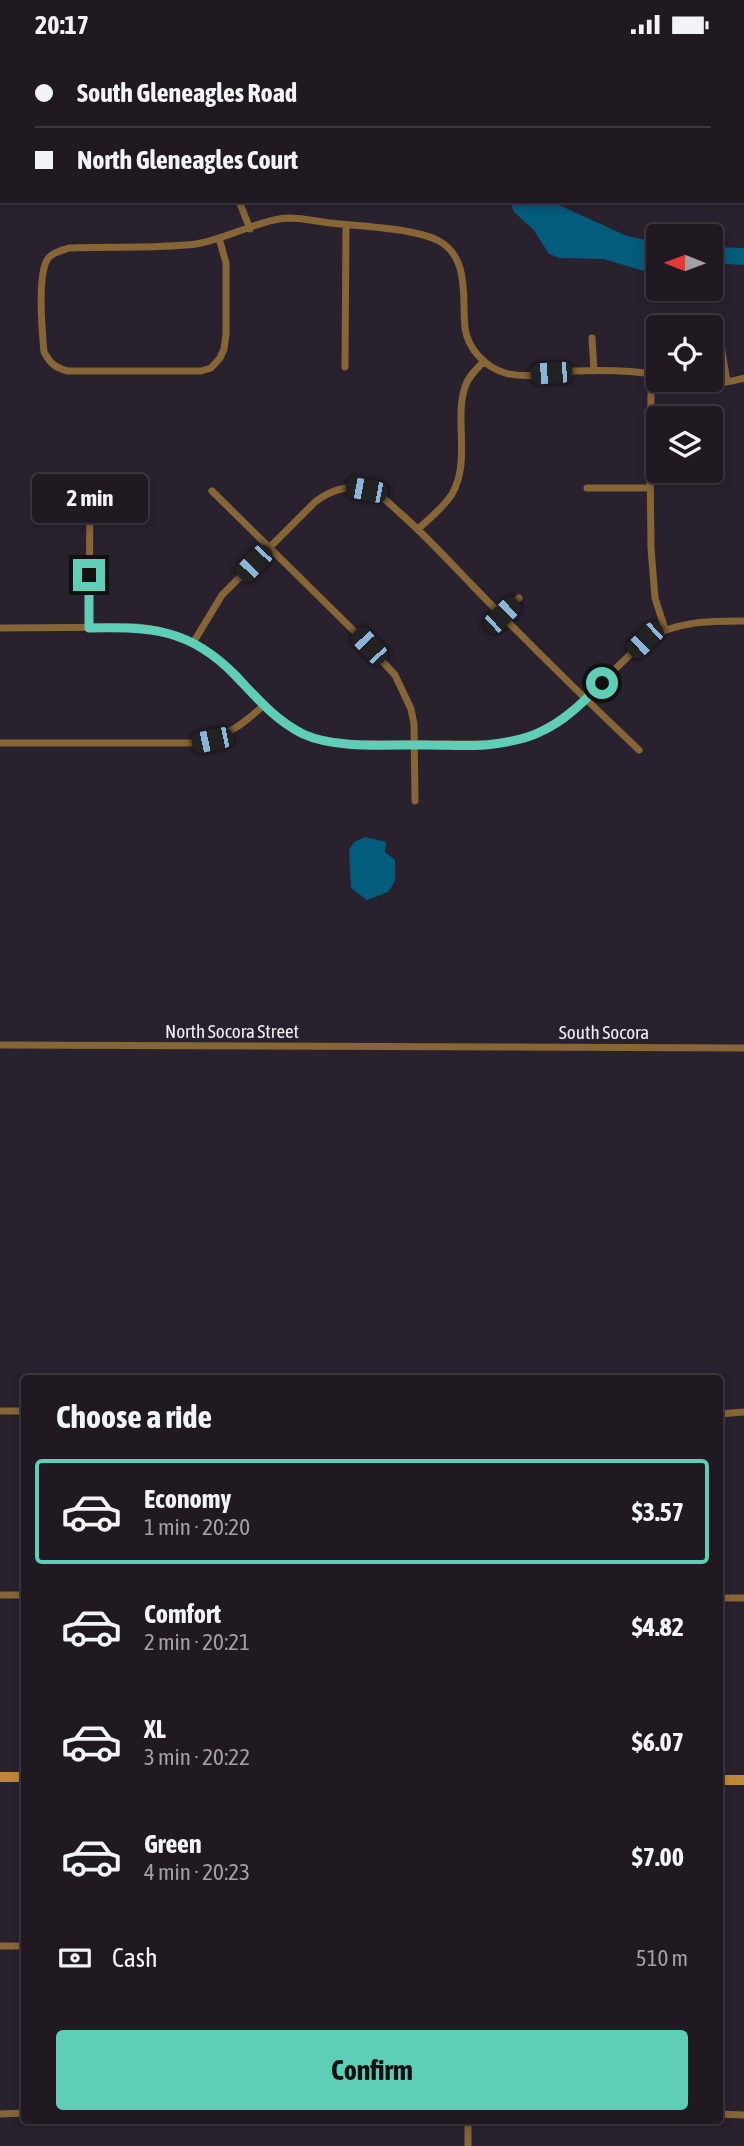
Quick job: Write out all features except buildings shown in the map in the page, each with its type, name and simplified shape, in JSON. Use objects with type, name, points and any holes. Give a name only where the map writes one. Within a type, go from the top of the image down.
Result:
[{"type":"main road","points":[[0,1777],[21,1777]]},
{"type":"main road","points":[[723,1780],[744,1780]]},
{"type":"street","points":[[240,203],[250,229]]},
{"type":"street","points":[[219,239],[226,263],[225,341],[220,358],[211,368],[201,371],[68,371],[49,362],[44,352],[43,288],[46,261],[56,252],[115,246],[160,247],[197,243],[288,218],[415,233],[444,245],[456,258],[461,272],[466,333],[470,344],[484,361],[506,373],[524,375],[634,371],[646,373]]},
{"type":"street","points":[[345,367],[346,225]]},
{"type":"street","points":[[592,338],[594,371]]},
{"type":"street","points":[[723,357],[727,382]]},
{"type":"street","points":[[418,529],[443,505],[456,485],[462,460],[464,388],[470,375],[484,361]]},
{"type":"street","points":[[723,382],[744,378]]},
{"type":"street","points":[[652,392],[652,575],[655,598],[665,629]]},
{"type":"street","points":[[193,643],[222,595],[269,547],[327,493],[352,487],[375,493],[418,529],[585,699],[639,750]]},
{"type":"street","points":[[587,488],[650,488]]},
{"type":"street","points":[[212,491],[395,675],[411,709],[414,724],[415,801]]},
{"type":"street","points":[[89,628],[90,497]]},
{"type":"street","points":[[502,615],[519,598]]},
{"type":"street","points":[[0,628],[136,627],[158,630],[193,643],[215,656],[264,705],[305,735],[346,744],[413,745],[492,744],[539,733],[563,720],[645,640],[665,629],[699,621],[744,621]]},
{"type":"street","points":[[0,743],[197,743],[231,732],[264,705]]},
{"type":"street","name":"North Socora Street","points":[[0,1045],[463,1048]]},
{"type":"street","name":"South Socora","points":[[463,1048],[744,1048]]},
{"type":"street","points":[[0,1411],[21,1411]]},
{"type":"street","points":[[723,1414],[744,1412]]},
{"type":"street","points":[[0,1595],[21,1595]]},
{"type":"street","points":[[723,1598],[744,1598]]},
{"type":"street","points":[[0,1946],[21,1946]]},
{"type":"street","points":[[0,2113],[21,2113]]},
{"type":"street","points":[[723,2114],[744,2115]]},
{"type":"street","points":[[468,2124],[468,2146]]},
{"type":"water","points":[[511,203],[554,203],[627,236],[646,240],[646,272],[603,259],[560,258],[549,254],[533,229],[514,212]]},
{"type":"water","points":[[723,247],[744,248],[744,265],[723,264]]},
{"type":"water","points":[[365,837],[386,842],[385,852],[395,860],[395,881],[388,892],[367,900],[351,888],[349,850],[354,842]]},
{"type":"route","points":[[89,575],[89,628],[136,627],[158,630],[197,645],[215,656],[272,714],[305,735],[323,741],[346,744],[466,745],[518,740],[539,733],[563,720],[602,683]]}]
